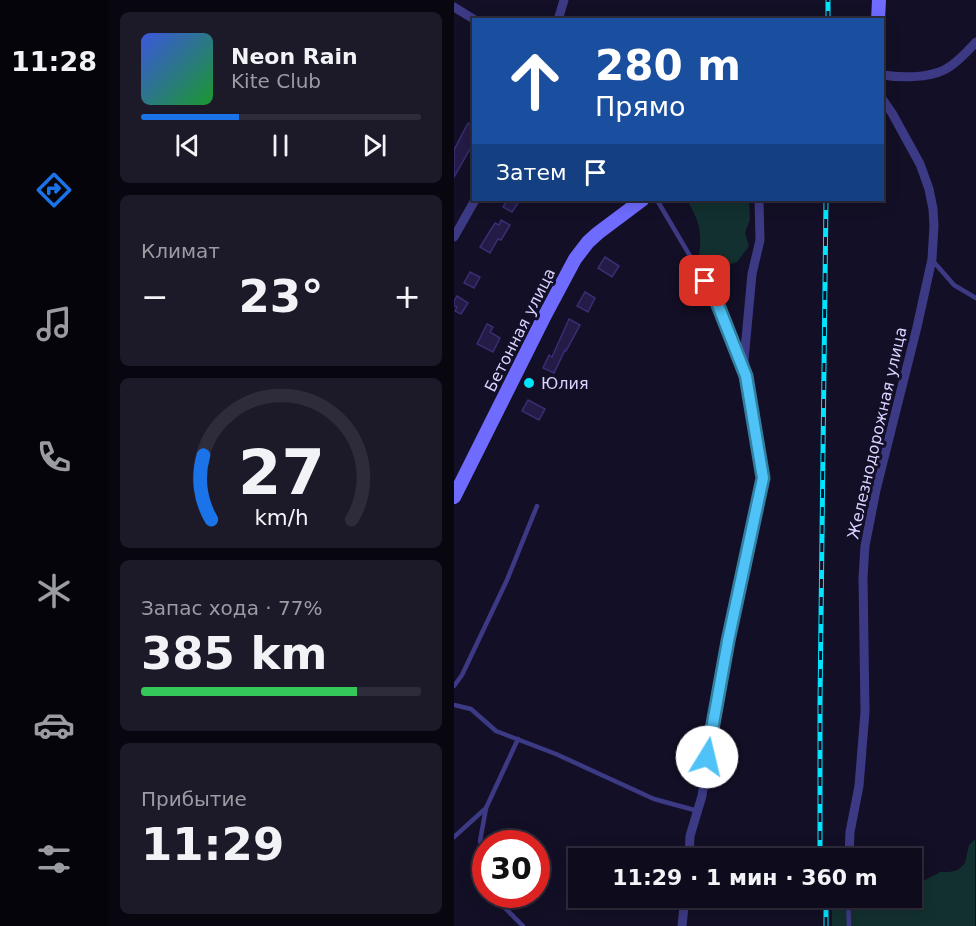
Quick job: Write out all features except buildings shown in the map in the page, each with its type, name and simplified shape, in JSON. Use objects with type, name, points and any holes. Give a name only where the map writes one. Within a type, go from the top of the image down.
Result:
[{"type":"main road","points":[[878,18],[879,0]]},
{"type":"main road","name":"Бетонная улица","points":[[454,497],[575,259],[598,233],[641,201]]},
{"type":"street","points":[[559,18],[564,0]]},
{"type":"street","points":[[454,7],[472,18]]},
{"type":"street","points":[[884,75],[920,76],[943,70],[966,54],[976,42]]},
{"type":"street","name":"Железнодорожная улица","points":[[849,848],[850,832],[859,786],[865,712],[863,577],[865,546],[876,489],[918,327],[932,259],[934,226],[929,189],[920,164],[884,101]]},
{"type":"street","points":[[454,237],[474,201]]},
{"type":"street","points":[[689,848],[690,836],[702,796],[728,641],[763,478],[744,360],[752,274],[760,240],[759,201]]},
{"type":"street","points":[[682,926],[684,908]]},
{"type":"lane","points":[[658,201],[716,300],[746,376]]},
{"type":"lane","points":[[932,259],[954,285],[976,298]]},
{"type":"lane","points":[[454,686],[462,675],[507,580],[537,506]]},
{"type":"lane","points":[[454,705],[470,709],[496,730],[556,754],[654,799],[698,811]]},
{"type":"lane","points":[[482,830],[486,808],[518,739]]},
{"type":"lane","points":[[454,837],[486,808]]},
{"type":"lane","points":[[505,908],[523,926]]},
{"type":"lane","points":[[848,908],[849,926]]},
{"type":"green space","points":[[688,201],[749,201],[750,219],[745,233],[749,246],[737,262],[710,270],[699,257],[699,227]]},
{"type":"green space","points":[[975,839],[975,926],[832,926],[832,908],[922,908],[923,881],[940,872],[958,870],[965,863],[969,845]]},
{"type":"railway","points":[[828,0],[828,18]]},
{"type":"railway","points":[[820,848],[826,201]]},
{"type":"railway","points":[[826,908],[826,926]]},
{"type":"place","name":"Юлия","points":[[529,383]]},
{"type":"route","points":[[705,281],[716,300],[746,376],[763,478],[728,641],[707,757]]}]
